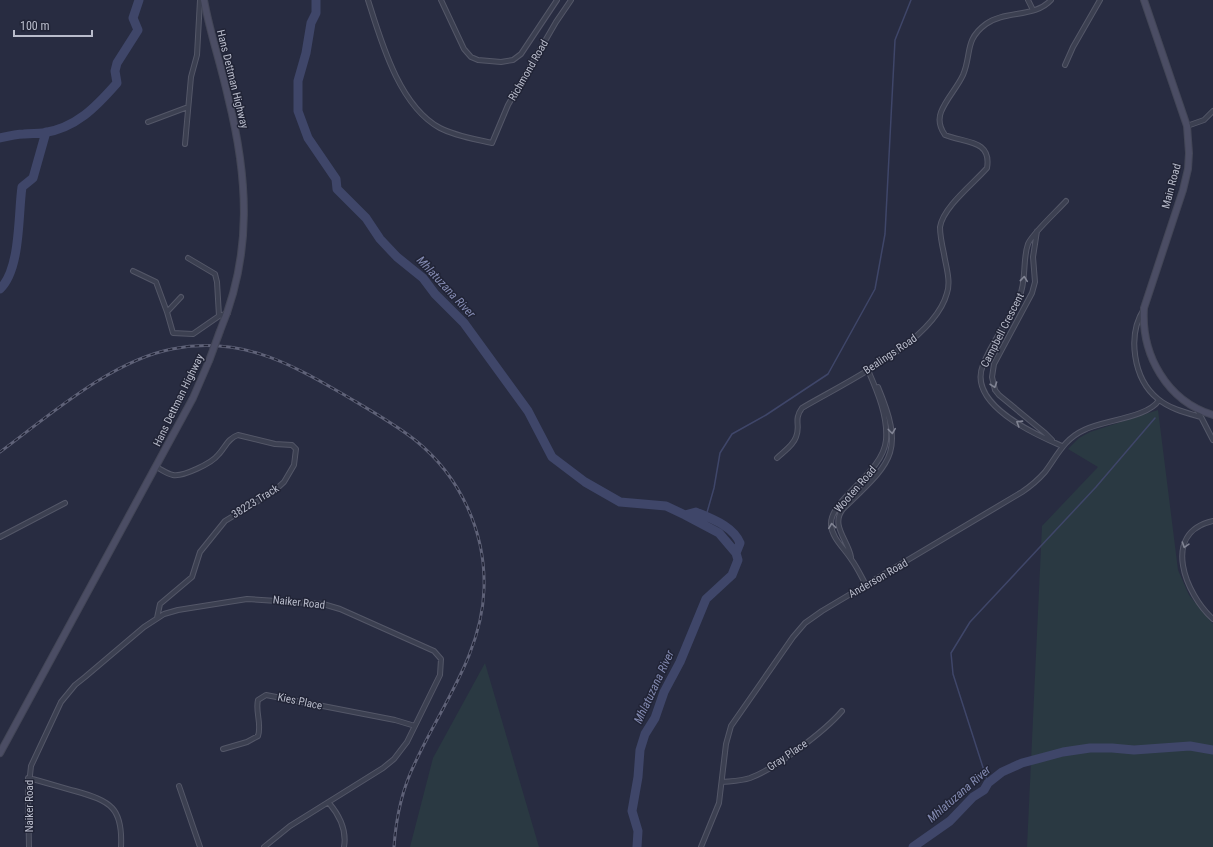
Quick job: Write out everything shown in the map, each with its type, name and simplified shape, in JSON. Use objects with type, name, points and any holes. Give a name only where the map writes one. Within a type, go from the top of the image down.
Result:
[{"type":"street","points":[[185,144],[191,77],[197,56],[200,0]]},
{"type":"street","name":"Hans Dettman Highway","points":[[0,753],[193,398],[228,313],[235,290],[244,241],[243,179],[233,116],[204,0]]},
{"type":"street","name":"Richmond Road","points":[[368,0],[389,63],[423,115],[448,132],[492,143],[515,92],[571,0]]},
{"type":"street","points":[[441,0],[467,53],[478,60],[501,62],[512,60],[521,54],[557,0]]},
{"type":"street","points":[[1028,0],[1033,10]]},
{"type":"street","name":"Bealings Road","points":[[777,458],[790,447],[797,436],[797,415],[802,408],[869,369],[919,335],[937,314],[946,298],[949,285],[941,239],[942,222],[949,209],[987,168],[988,158],[984,148],[945,135],[940,125],[941,112],[963,74],[968,46],[980,29],[987,23],[1006,15],[1033,10],[1046,5],[1051,0]]},
{"type":"street","points":[[1065,65],[1073,47],[1100,0]]},
{"type":"street","name":"Main Road","points":[[1144,0],[1187,126],[1189,153],[1188,170],[1144,308],[1138,318],[1134,343],[1137,362],[1145,384],[1159,400],[1183,412],[1201,417]]},
{"type":"street","points":[[148,122],[188,107]]},
{"type":"street","points":[[1187,126],[1204,120],[1213,111]]},
{"type":"street","name":"Campbell Crescent","points":[[1062,446],[1020,424],[992,404],[983,392],[980,382],[982,366],[1020,296],[1028,245],[1037,231],[1066,201]]},
{"type":"street","name":"Campbell Crescent","points":[[1037,231],[1033,257],[1035,282],[1032,293],[998,357],[992,370],[992,377],[995,390],[999,395],[1045,433],[1053,442]]},
{"type":"street","points":[[188,258],[215,274],[217,282],[219,316]]},
{"type":"street","points":[[132,271],[156,282],[173,333],[193,334],[219,316],[228,313]]},
{"type":"street","points":[[167,312],[181,297]]},
{"type":"street","name":"Main Road","points":[[1144,308],[1143,326],[1145,341],[1155,367],[1172,389],[1198,410],[1213,415]]},
{"type":"street","name":"Wooten Road","points":[[851,559],[847,544],[839,528],[838,517],[843,509],[885,464],[891,451],[893,439],[890,419],[869,369]]},
{"type":"street","name":"Wooten Road","points":[[866,585],[851,559],[833,534],[831,519],[837,507],[880,460],[886,440],[882,410],[869,369]]},
{"type":"street","name":"Anderson Road","points":[[701,847],[719,803],[726,744],[731,726],[793,637],[813,617],[1029,488],[1045,471],[1062,446],[1082,430],[1148,410],[1156,405],[1159,400]]},
{"type":"street","points":[[1198,410],[1213,440]]},
{"type":"street","name":"38223 Track","points":[[156,467],[171,475],[186,473],[217,457],[230,440],[238,435],[275,444],[292,445],[296,449],[294,465],[284,482],[273,492],[225,521],[200,552],[192,577],[160,604],[157,618]]},
{"type":"street","points":[[0,537],[65,503]]},
{"type":"street","points":[[1213,521],[1200,525],[1188,536],[1183,545],[1182,554],[1184,574],[1190,589],[1202,608],[1213,619]]},
{"type":"street","name":"Naiker Road","points":[[29,847],[28,778],[33,760],[67,694],[144,627],[164,614],[178,610],[246,599],[323,604],[340,609],[438,654],[442,664],[440,675],[415,726],[399,754],[389,764],[329,803],[290,826],[264,847]]},
{"type":"street","name":"Kies Place","points":[[223,749],[248,742],[258,736],[260,726],[257,704],[258,700],[266,696],[383,718],[415,726]]},
{"type":"street","name":"Gray Place","points":[[722,782],[750,778],[769,768],[826,728],[842,711]]},
{"type":"street","points":[[28,778],[95,796],[109,804],[120,821],[121,847]]},
{"type":"street","points":[[180,786],[200,847]]},
{"type":"street","points":[[329,803],[336,811],[344,827],[344,847]]},
{"type":"shaded area","points":[[1158,410],[1178,570],[1189,595],[1213,624],[1213,847],[1027,847],[1042,526],[1098,467],[1068,449],[1079,438],[1090,432]]},
{"type":"shaded area","points":[[485,663],[539,847],[410,847],[433,758]]},
{"type":"waterway","name":"Mhlatuzana River","points":[[0,138],[18,134],[43,133],[55,130],[75,121],[93,108],[117,83],[115,71],[117,63],[138,30],[133,18],[139,0]]},
{"type":"waterway","name":"Mhlatuzana River","points":[[316,0],[316,13],[311,23],[306,53],[298,81],[298,111],[308,138],[336,179],[337,189],[366,218],[380,239],[397,257],[423,278],[435,294],[464,323],[528,411],[552,457],[585,482],[620,502],[666,506],[685,515],[696,512],[715,520],[727,528],[737,537],[740,543],[736,553],[738,560],[732,575],[706,599],[680,662],[664,692],[655,718],[645,734],[640,750],[638,777],[632,811],[638,831],[637,847]]},
{"type":"waterway","points":[[706,516],[714,488],[720,453],[732,434],[766,415],[828,374],[875,289],[885,234],[895,40],[911,0]]},
{"type":"waterway","points":[[0,289],[7,280],[15,255],[22,187],[33,178],[46,132]]},
{"type":"waterway","points":[[988,783],[953,674],[951,653],[970,622],[1096,487],[1155,418]]},
{"type":"waterway","name":"Mhlatuzana River","points":[[685,515],[719,533],[736,553]]},
{"type":"waterway","name":"Mhlatuzana River","points":[[913,847],[950,821],[973,797],[984,790],[988,783],[1002,772],[1022,763],[1063,752],[1090,748],[1134,750],[1190,746],[1213,750]]},
{"type":"railway","points":[[0,452],[60,406],[104,377],[126,365],[149,355],[172,349],[196,346],[219,346],[261,354],[321,381],[388,421],[406,433],[431,454],[445,470],[457,488],[475,526],[483,568],[484,589],[482,613],[468,658],[410,773],[403,793],[398,815],[394,847]]}]
